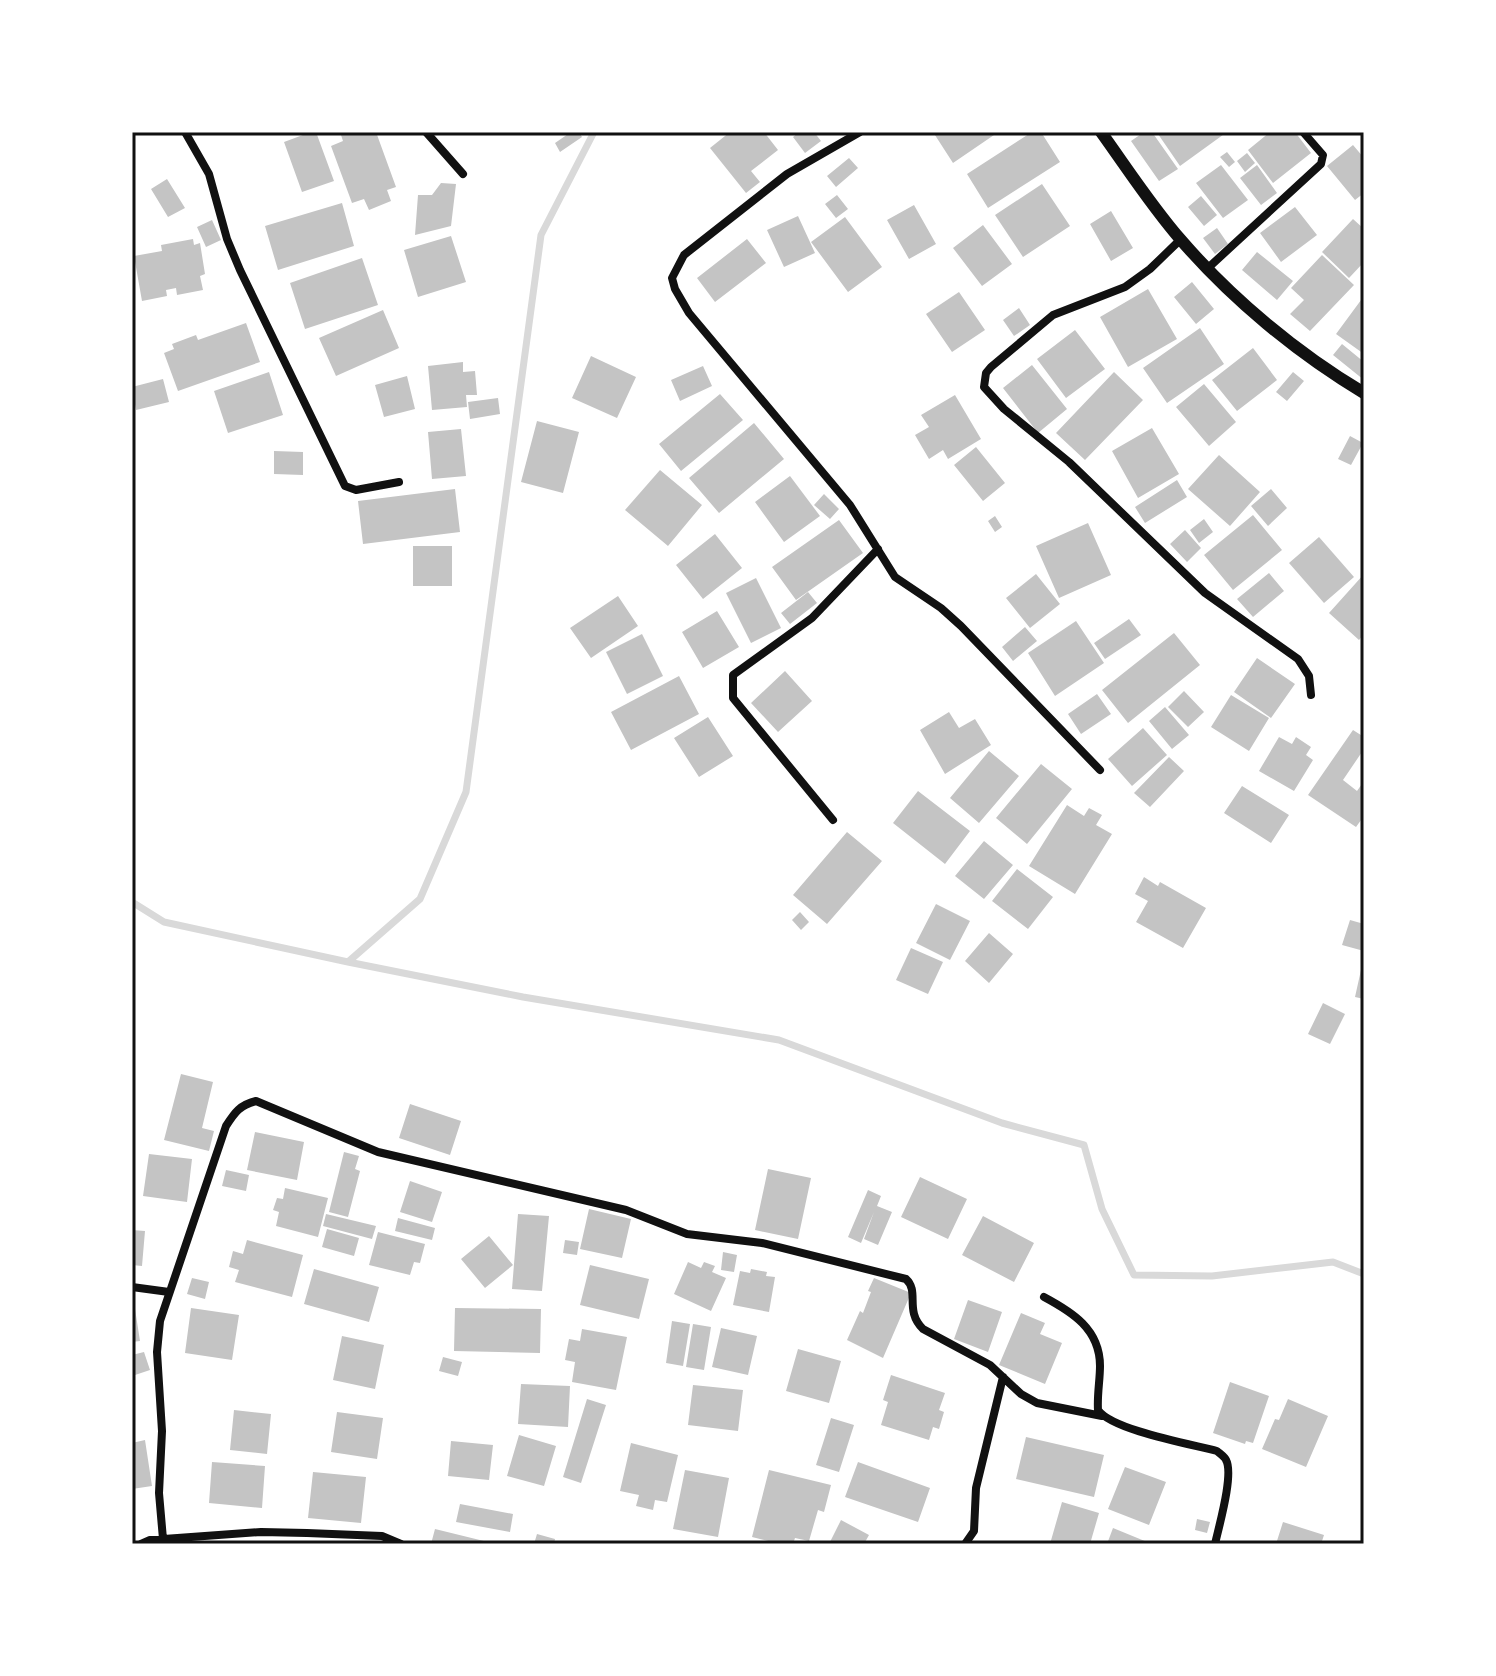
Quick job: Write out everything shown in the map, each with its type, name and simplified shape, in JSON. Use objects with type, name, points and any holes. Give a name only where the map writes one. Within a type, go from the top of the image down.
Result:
[{"type":"street","points":[[185,132],[209,174],[227,239],[236,259],[345,486],[356,490],[399,482]]},
{"type":"street","points":[[426,132],[463,174]]},
{"type":"street","points":[[860,132],[787,174],[684,255],[672,278],[675,289],[689,313],[850,505],[895,577],[941,608],[961,626],[1100,770]]},
{"type":"street","points":[[1101,132],[1180,240],[1208,268],[1265,322],[1337,377],[1364,393]]},
{"type":"street","points":[[1208,268],[1321,164],[1323,155],[1303,132]]},
{"type":"street","points":[[1180,240],[1150,269],[1125,287],[1053,315],[991,367],[986,373],[984,387],[1004,409],[1069,462],[1205,593],[1298,659],[1309,676],[1311,695]]},
{"type":"street","points":[[833,820],[733,698],[733,675],[812,618],[878,549]]},
{"type":"street","points":[[163,1539],[159,1493],[162,1431],[157,1352],[160,1321],[226,1126],[236,1110],[245,1103],[256,1101],[378,1152],[626,1210],[687,1234],[762,1243],[906,1279],[913,1289],[911,1309],[916,1322],[923,1329],[990,1365],[1021,1394],[1037,1403],[1102,1416],[1135,1430],[1217,1451],[1226,1458],[1229,1469],[1215,1544]]},
{"type":"street","points":[[132,1287],[169,1292]]},
{"type":"street","points":[[1044,1297],[1074,1313],[1087,1327],[1097,1347],[1100,1363],[1098,1410],[1102,1416]]},
{"type":"street","points":[[965,1544],[974,1531],[976,1488],[1003,1377]]},
{"type":"street","points":[[141,1544],[163,1539],[261,1532],[382,1536],[401,1544]]},
{"type":"building","points":[[316,132],[334,181],[302,192],[284,142]]},
{"type":"building","points":[[376,132],[396,187],[387,190],[391,201],[369,210],[364,199],[352,203],[331,146],[343,141],[341,135]]},
{"type":"building","points":[[571,132],[579,132],[582,137],[560,152],[555,143]]},
{"type":"building","points":[[730,132],[764,132],[778,150],[751,171],[760,182],[746,193],[710,148]]},
{"type":"building","points":[[799,132],[814,132],[821,141],[805,153],[793,137]]},
{"type":"building","points":[[933,132],[992,132],[994,135],[953,163]]},
{"type":"building","points":[[1032,132],[1041,132],[1060,162],[988,208],[967,174]]},
{"type":"building","points":[[1144,132],[1152,132],[1178,169],[1159,181],[1131,141]]},
{"type":"building","points":[[1227,132],[1180,166],[1158,134]]},
{"type":"building","points":[[1270,132],[1295,132],[1311,153],[1273,183],[1248,150]]},
{"type":"building","points":[[1353,145],[1364,158],[1364,193],[1355,200],[1327,166]]},
{"type":"building","points":[[1227,152],[1235,162],[1229,167],[1220,157]]},
{"type":"building","points":[[1247,153],[1255,163],[1245,172],[1237,161]]},
{"type":"building","points":[[849,158],[858,168],[836,187],[827,176]]},
{"type":"building","points":[[1221,165],[1248,200],[1223,218],[1196,183]]},
{"type":"building","points":[[1257,165],[1277,193],[1261,205],[1240,178]]},
{"type":"building","points":[[167,179],[185,208],[168,217],[151,189]]},
{"type":"building","points":[[441,183],[456,184],[451,226],[415,235],[418,195],[432,195]]},
{"type":"building","points":[[1042,184],[1070,226],[1023,257],[995,215]]},
{"type":"building","points":[[837,195],[848,209],[836,218],[825,204]]},
{"type":"building","points":[[1201,196],[1217,215],[1204,226],[1188,207]]},
{"type":"building","points":[[342,203],[354,246],[278,270],[265,226]]},
{"type":"building","points":[[914,205],[936,244],[909,259],[887,220]]},
{"type":"building","points":[[1295,207],[1317,235],[1281,262],[1260,233]]},
{"type":"building","points":[[1111,211],[1133,248],[1111,261],[1090,224]]},
{"type":"building","points":[[798,216],[815,253],[784,267],[767,230]]},
{"type":"building","points":[[845,217],[882,267],[848,292],[811,242]]},
{"type":"building","points":[[1353,219],[1364,229],[1364,262],[1349,278],[1322,252]]},
{"type":"building","points":[[212,220],[221,240],[206,247],[197,227]]},
{"type":"building","points":[[983,225],[1012,264],[982,286],[953,248]]},
{"type":"building","points":[[1217,228],[1228,244],[1215,254],[1203,238]]},
{"type":"building","points":[[451,236],[466,282],[418,297],[404,250]]},
{"type":"building","points":[[193,239],[194,245],[200,243],[205,274],[200,276],[203,290],[177,295],[176,288],[166,290],[167,296],[142,301],[134,256],[162,251],[161,245]]},
{"type":"building","points":[[747,239],[766,263],[715,302],[697,278]]},
{"type":"building","points":[[1257,252],[1293,281],[1277,300],[1242,270]]},
{"type":"building","points":[[1322,255],[1354,285],[1310,331],[1290,314],[1304,300],[1291,288]]},
{"type":"building","points":[[362,258],[378,305],[305,329],[290,283]]},
{"type":"building","points":[[1192,282],[1214,309],[1196,324],[1174,297]]},
{"type":"building","points":[[1148,289],[1177,339],[1128,367],[1100,317]]},
{"type":"building","points":[[959,292],[985,330],[952,352],[926,314]]},
{"type":"building","points":[[1364,296],[1364,354],[1336,334]]},
{"type":"building","points":[[1019,308],[1030,325],[1014,336],[1003,320]]},
{"type":"building","points":[[383,310],[399,348],[336,376],[319,338]]},
{"type":"building","points":[[246,323],[260,362],[178,391],[164,353],[174,349],[172,344],[196,335],[198,340]]},
{"type":"building","points":[[1200,328],[1224,364],[1167,403],[1143,368]]},
{"type":"building","points":[[1075,330],[1105,369],[1066,398],[1037,359]]},
{"type":"building","points":[[1342,344],[1364,362],[1364,380],[1333,355]]},
{"type":"building","points":[[1253,348],[1277,380],[1237,411],[1212,380]]},
{"type":"building","points":[[591,356],[636,377],[617,418],[572,398]]},
{"type":"building","points":[[463,362],[463,372],[475,371],[477,395],[466,395],[467,407],[432,410],[428,366]]},
{"type":"building","points":[[1032,365],[1067,409],[1038,433],[1003,388]]},
{"type":"building","points":[[703,366],[712,386],[680,401],[671,380]]},
{"type":"building","points":[[269,372],[283,415],[228,433],[214,391]]},
{"type":"building","points":[[1114,372],[1143,400],[1085,460],[1056,433]]},
{"type":"building","points":[[1293,372],[1304,381],[1287,401],[1276,392]]},
{"type":"building","points":[[407,376],[415,409],[384,417],[375,385]]},
{"type":"building","points":[[163,379],[169,402],[136,410],[132,387]]},
{"type":"building","points":[[1204,384],[1236,422],[1209,446],[1176,407]]},
{"type":"building","points":[[720,394],[743,420],[681,471],[659,444]]},
{"type":"building","points":[[955,395],[981,439],[948,459],[943,450],[929,459],[915,435],[929,427],[921,415]]},
{"type":"building","points":[[498,398],[500,414],[470,419],[468,402]]},
{"type":"building","points":[[537,421],[579,432],[563,493],[521,482]]},
{"type":"building","points":[[754,423],[784,459],[719,513],[689,478]]},
{"type":"building","points":[[1152,428],[1179,474],[1138,498],[1112,451]]},
{"type":"building","points":[[461,429],[466,476],[432,479],[428,432]]},
{"type":"building","points":[[1350,436],[1363,443],[1351,465],[1338,459]]},
{"type":"building","points":[[976,447],[1005,483],[983,501],[954,465]]},
{"type":"building","points":[[274,451],[303,452],[303,475],[274,474]]},
{"type":"building","points":[[1219,455],[1260,492],[1230,526],[1188,489]]},
{"type":"building","points":[[660,470],[702,505],[668,546],[625,510]]},
{"type":"building","points":[[790,476],[820,516],[784,542],[755,502]]},
{"type":"building","points":[[1177,480],[1187,497],[1145,523],[1135,507]]},
{"type":"building","points":[[455,489],[460,532],[363,544],[358,501]]},
{"type":"building","points":[[1271,489],[1287,508],[1268,526],[1251,506]]},
{"type":"building","points":[[824,494],[839,509],[830,519],[814,505]]},
{"type":"building","points":[[1253,515],[1282,550],[1233,590],[1204,555]]},
{"type":"building","points":[[995,516],[1002,527],[995,532],[988,521]]},
{"type":"building","points":[[1204,519],[1213,532],[1199,543],[1190,530]]},
{"type":"building","points":[[839,520],[863,553],[796,600],[772,567]]},
{"type":"building","points":[[1088,523],[1111,575],[1059,598],[1036,546]]},
{"type":"building","points":[[1185,530],[1201,548],[1187,562],[1170,544]]},
{"type":"building","points":[[715,534],[742,568],[703,599],[676,565]]},
{"type":"building","points":[[1319,537],[1354,577],[1324,603],[1289,563]]},
{"type":"building","points":[[413,546],[452,546],[452,586],[413,586]]},
{"type":"building","points":[[1269,573],[1284,591],[1253,617],[1237,599]]},
{"type":"building","points":[[1036,574],[1060,604],[1030,628],[1006,598]]},
{"type":"building","points":[[1364,574],[1364,634],[1359,640],[1329,613]]},
{"type":"building","points":[[756,578],[781,628],[751,643],[726,593]]},
{"type":"building","points":[[808,592],[817,603],[790,624],[781,613]]},
{"type":"building","points":[[618,596],[638,626],[591,658],[570,628]]},
{"type":"building","points":[[717,611],[739,647],[703,668],[682,632]]},
{"type":"building","points":[[1129,619],[1141,635],[1105,659],[1094,643]]},
{"type":"building","points":[[1076,621],[1104,663],[1055,696],[1028,653]]},
{"type":"building","points":[[1025,627],[1037,641],[1013,661],[1002,647]]},
{"type":"building","points":[[1174,633],[1200,665],[1128,723],[1102,690]]},
{"type":"building","points":[[642,634],[663,676],[627,694],[606,652]]},
{"type":"building","points":[[1257,658],[1295,684],[1271,718],[1234,692]]},
{"type":"building","points":[[785,671],[812,701],[778,732],[751,703]]},
{"type":"building","points":[[679,676],[699,714],[631,750],[611,712]]},
{"type":"building","points":[[1184,691],[1204,712],[1188,727],[1168,707]]},
{"type":"building","points":[[1097,694],[1111,714],[1081,734],[1068,714]]},
{"type":"building","points":[[1231,695],[1269,718],[1249,751],[1211,727]]},
{"type":"building","points":[[1165,707],[1189,735],[1172,749],[1149,721]]},
{"type":"building","points":[[949,712],[959,728],[975,719],[991,745],[945,774],[920,730]]},
{"type":"building","points":[[708,717],[733,756],[699,777],[674,738]]},
{"type":"building","points":[[1143,728],[1167,755],[1132,786],[1108,759]]},
{"type":"building","points":[[1353,730],[1364,737],[1364,749],[1343,780],[1357,791],[1364,781],[1364,816],[1356,827],[1308,795]]},
{"type":"building","points":[[1279,737],[1292,744],[1296,737],[1311,747],[1306,755],[1313,760],[1294,791],[1259,771]]},
{"type":"building","points":[[989,751],[1019,776],[979,823],[950,798]]},
{"type":"building","points":[[1169,757],[1184,771],[1150,807],[1134,793]]},
{"type":"building","points":[[1041,764],[1072,789],[1027,844],[996,818]]},
{"type":"building","points":[[1242,786],[1289,815],[1271,843],[1224,813]]},
{"type":"building","points":[[918,791],[970,831],[945,864],[893,823]]},
{"type":"building","points":[[1067,805],[1084,816],[1089,808],[1102,815],[1096,825],[1112,834],[1075,894],[1029,866]]},
{"type":"building","points":[[847,832],[882,861],[827,924],[793,895]]},
{"type":"building","points":[[984,841],[1013,865],[984,899],[955,876]]},
{"type":"building","points":[[1017,869],[1053,897],[1028,929],[992,901]]},
{"type":"building","points":[[1144,877],[1158,886],[1160,882],[1206,908],[1183,948],[1136,922],[1148,901],[1135,894]]},
{"type":"building","points":[[936,904],[970,921],[950,960],[916,943]]},
{"type":"building","points":[[800,912],[809,922],[801,930],[792,920]]},
{"type":"building","points":[[1350,920],[1364,924],[1364,951],[1342,945]]},
{"type":"building","points":[[989,933],[1013,954],[989,983],[965,961]]},
{"type":"building","points":[[911,948],[943,962],[928,994],[896,980]]},
{"type":"building","points":[[1364,961],[1364,999],[1355,997]]},
{"type":"building","points":[[1323,1003],[1345,1014],[1330,1044],[1308,1034]]},
{"type":"building","points":[[181,1074],[213,1082],[202,1128],[214,1131],[209,1151],[164,1140]]},
{"type":"building","points":[[410,1104],[461,1121],[450,1155],[399,1138]]},
{"type":"building","points":[[255,1132],[304,1142],[297,1180],[247,1170]]},
{"type":"building","points":[[344,1152],[359,1156],[355,1169],[360,1171],[348,1217],[329,1212]]},
{"type":"building","points":[[149,1154],[192,1159],[187,1202],[143,1196]]},
{"type":"building","points":[[768,1169],[811,1178],[798,1239],[755,1230]]},
{"type":"building","points":[[226,1170],[249,1175],[246,1191],[222,1186]]},
{"type":"building","points":[[920,1177],[967,1199],[948,1239],[901,1217]]},
{"type":"building","points":[[410,1181],[442,1192],[432,1222],[400,1212]]},
{"type":"building","points":[[285,1188],[328,1198],[318,1237],[276,1226],[279,1212],[273,1210],[277,1198],[283,1199]]},
{"type":"building","points":[[868,1190],[881,1196],[877,1206],[892,1212],[878,1245],[864,1239],[874,1212],[861,1243],[848,1237]]},
{"type":"building","points":[[589,1209],[631,1219],[622,1258],[580,1249]]},
{"type":"building","points":[[326,1214],[376,1226],[372,1239],[323,1226]]},
{"type":"building","points":[[518,1214],[549,1216],[542,1291],[512,1289]]},
{"type":"building","points":[[983,1216],[1034,1243],[1014,1282],[962,1255]]},
{"type":"building","points":[[398,1218],[435,1228],[432,1240],[395,1231]]},
{"type":"building","points":[[327,1229],[359,1238],[354,1256],[322,1247]]},
{"type":"building","points":[[132,1230],[145,1231],[142,1266],[132,1265]]},
{"type":"building","points":[[378,1232],[425,1244],[420,1263],[414,1262],[410,1275],[369,1265]]},
{"type":"building","points":[[489,1236],[513,1265],[485,1288],[461,1259]]},
{"type":"building","points":[[247,1240],[303,1255],[292,1297],[235,1282],[239,1270],[229,1267],[233,1251],[243,1254]]},
{"type":"building","points":[[565,1240],[579,1242],[577,1255],[563,1253]]},
{"type":"building","points":[[723,1252],[737,1255],[734,1272],[721,1270]]},
{"type":"building","points":[[688,1262],[701,1268],[704,1262],[715,1266],[712,1272],[726,1278],[711,1311],[674,1294]]},
{"type":"building","points":[[590,1265],[649,1279],[639,1319],[580,1305]]},
{"type":"building","points":[[314,1269],[379,1287],[369,1322],[304,1304]]},
{"type":"building","points":[[751,1269],[775,1277],[769,1312],[733,1305],[740,1271],[750,1273]]},
{"type":"building","points":[[192,1278],[209,1282],[205,1299],[187,1294]]},
{"type":"building","points":[[874,1278],[911,1293],[883,1358],[847,1340],[860,1311],[863,1313]]},
{"type":"building","points":[[968,1300],[1002,1312],[988,1352],[954,1339]]},
{"type":"building","points":[[191,1308],[239,1315],[232,1360],[185,1353]]},
{"type":"building","points":[[455,1308],[541,1309],[540,1353],[454,1351]]},
{"type":"building","points":[[135,1309],[140,1341],[132,1342],[132,1310]]},
{"type":"building","points":[[1021,1313],[1045,1323],[1040,1334],[1062,1343],[1045,1384],[999,1365]]},
{"type":"building","points":[[672,1321],[690,1324],[683,1366],[666,1363]]},
{"type":"building","points":[[693,1324],[711,1327],[704,1370],[686,1367]]},
{"type":"building","points":[[721,1328],[757,1336],[748,1375],[712,1367]]},
{"type":"building","points":[[582,1329],[627,1337],[616,1390],[572,1382],[575,1362],[565,1360],[569,1339],[580,1341]]},
{"type":"building","points":[[342,1336],[384,1345],[375,1389],[333,1380]]},
{"type":"building","points":[[798,1349],[841,1361],[829,1403],[786,1391]]},
{"type":"building","points":[[144,1352],[150,1370],[135,1375],[132,1355]]},
{"type":"building","points":[[443,1357],[462,1362],[458,1376],[439,1371]]},
{"type":"building","points":[[891,1375],[945,1393],[939,1410],[944,1412],[939,1429],[933,1427],[929,1440],[881,1425],[888,1402],[883,1400]]},
{"type":"building","points":[[1230,1382],[1269,1396],[1253,1443],[1246,1441],[1245,1444],[1213,1433]]},
{"type":"building","points":[[521,1384],[570,1386],[568,1427],[518,1424]]},
{"type":"building","points":[[693,1385],[743,1390],[738,1431],[688,1425]]},
{"type":"building","points":[[587,1399],[606,1405],[581,1483],[563,1477]]},
{"type":"building","points":[[1288,1399],[1328,1416],[1306,1467],[1262,1449]]},
{"type":"building","points":[[234,1410],[271,1414],[267,1454],[230,1450]]},
{"type":"building","points":[[337,1412],[383,1418],[377,1459],[331,1452]]},
{"type":"building","points":[[831,1418],[854,1425],[839,1472],[816,1465]]},
{"type":"building","points":[[519,1435],[556,1446],[544,1486],[507,1476]]},
{"type":"building","points":[[1026,1437],[1104,1455],[1094,1497],[1016,1479]]},
{"type":"building","points":[[145,1440],[152,1486],[132,1489],[132,1443]]},
{"type":"building","points":[[451,1441],[493,1445],[489,1480],[448,1476]]},
{"type":"building","points":[[631,1443],[678,1455],[667,1502],[655,1500],[653,1510],[636,1506],[639,1495],[620,1491]]},
{"type":"building","points":[[212,1462],[265,1466],[262,1508],[209,1503]]},
{"type":"building","points":[[858,1462],[930,1488],[918,1522],[845,1497]]},
{"type":"building","points":[[1125,1467],[1166,1482],[1149,1525],[1108,1509]]},
{"type":"building","points":[[685,1470],[729,1478],[718,1537],[673,1529]]},
{"type":"building","points":[[769,1470],[831,1485],[824,1512],[818,1510],[809,1541],[795,1538],[793,1544],[781,1544],[752,1537]]},
{"type":"building","points":[[313,1472],[366,1477],[361,1523],[308,1518]]},
{"type":"building","points":[[1062,1502],[1099,1513],[1090,1544],[1050,1544]]},
{"type":"building","points":[[460,1504],[513,1514],[510,1532],[456,1522]]},
{"type":"building","points":[[1197,1519],[1210,1522],[1207,1533],[1195,1530]]},
{"type":"building","points":[[841,1520],[869,1535],[864,1544],[829,1544]]},
{"type":"building","points":[[1283,1522],[1324,1535],[1321,1544],[1276,1544]]},
{"type":"building","points":[[1113,1528],[1152,1544],[1107,1544]]},
{"type":"building","points":[[435,1529],[492,1543],[431,1544]]},
{"type":"building","points":[[537,1534],[555,1539],[554,1544],[534,1544]]},
{"type":"waterway","points":[[348,962],[420,899],[466,792],[541,235],[594,132]]},
{"type":"waterway","points":[[132,902],[164,922],[348,962],[523,997],[779,1040],[1002,1123],[1084,1145],[1102,1209],[1134,1275],[1212,1276],[1333,1262],[1364,1274]]}]
